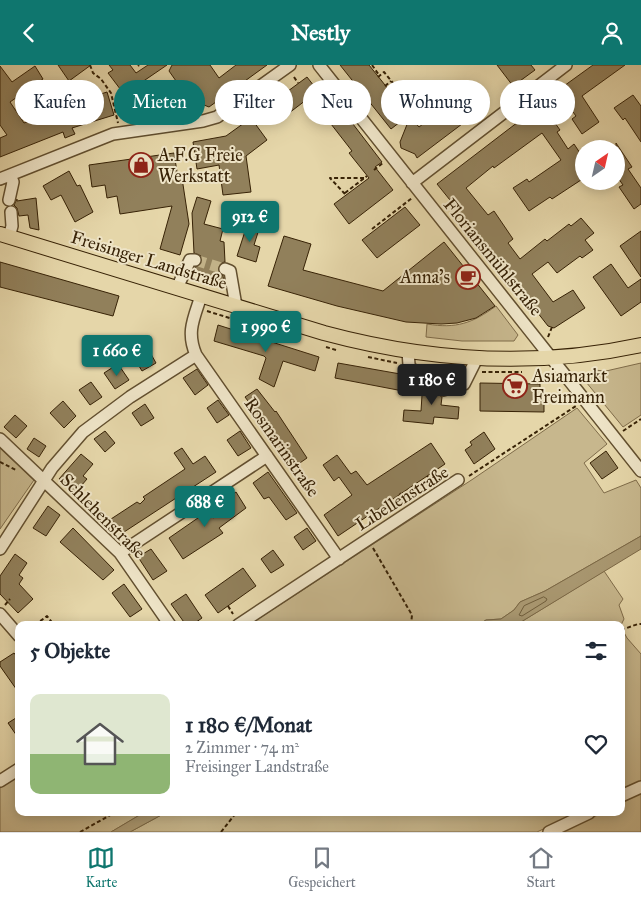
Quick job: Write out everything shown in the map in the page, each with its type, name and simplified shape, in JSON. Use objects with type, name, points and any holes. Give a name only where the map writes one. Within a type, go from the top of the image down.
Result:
[{"type":"main road","name":"Freisinger Landstraße","points":[[4,236],[357,342],[408,351],[477,358],[552,357],[641,345]]},
{"type":"street","name":"Floriansmühlstraße","points":[[319,65],[586,399],[641,471]]},
{"type":"street","points":[[416,188],[566,65]]},
{"type":"street","points":[[5,177],[113,134],[203,121],[217,117],[292,71]]},
{"type":"street","points":[[5,177],[13,183],[10,200]]},
{"type":"street","points":[[4,236],[12,226],[11,212]]},
{"type":"street","points":[[177,289],[190,260],[195,260]]},
{"type":"street","points":[[225,269],[230,271],[236,306]]},
{"type":"street","points":[[0,549],[45,482],[52,468],[83,432],[122,402],[196,355],[190,342],[201,296]]},
{"type":"street","points":[[408,351],[409,365],[423,388]]},
{"type":"street","name":"Rosmarinstraße","points":[[196,355],[339,559]]},
{"type":"street","points":[[442,390],[464,384],[477,358]]},
{"type":"street","name":"Schlehenstraße","points":[[0,439],[120,553],[167,621]]},
{"type":"street","points":[[120,553],[267,456]]},
{"type":"street","name":"Libellenstraße","points":[[235,620],[339,559],[458,480]]},
{"type":"street","points":[[0,614],[15,631]]},
{"type":"street","points":[[0,781],[15,772]]},
{"type":"street","points":[[625,794],[641,787]]},
{"type":"street","points":[[549,832],[583,816]]},
{"type":"path","points":[[90,65],[93,73],[102,79],[111,93],[114,106]]},
{"type":"path","points":[[372,65],[379,76],[384,72],[390,80]]},
{"type":"path","points":[[292,71],[298,83]]},
{"type":"path","points":[[374,170],[385,162]]},
{"type":"path","points":[[364,178],[330,178],[344,194],[367,176]]},
{"type":"path","points":[[372,229],[416,188]]},
{"type":"path","points":[[547,342],[552,327]]},
{"type":"path","name":"Libellenstraße","points":[[458,480],[462,480],[586,399]]},
{"type":"path","points":[[625,430],[641,419]]},
{"type":"path","points":[[427,476],[432,483]]},
{"type":"path","points":[[400,493],[409,507]]},
{"type":"path","points":[[368,540],[412,615],[411,621]]},
{"type":"path","points":[[228,606],[235,620]]},
{"type":"path","points":[[40,621],[47,616],[51,621]]},
{"type":"path","points":[[625,628],[638,623],[641,624]]},
{"type":"path","points":[[80,832],[109,816]]},
{"type":"path","points":[[221,832],[234,816]]},
{"type":"shaded area","points":[[496,306],[518,335],[514,341],[462,341],[426,337],[427,324],[447,326],[464,323],[480,317]]},
{"type":"shaded area","points":[[641,363],[641,415],[623,427],[586,382],[587,376],[593,370],[606,371]]},
{"type":"shaded area","points":[[577,408],[607,444],[584,463],[604,493],[636,480],[641,488],[641,536],[545,591],[520,602],[514,610],[501,619],[484,621],[255,621],[473,479]]},
{"type":"shaded area","points":[[0,448],[34,480],[0,529]]},
{"type":"shaded area","points":[[604,571],[623,599],[619,605],[623,621],[523,621]]},
{"type":"shaded area","points":[[625,634],[641,654],[641,781],[625,789]]},
{"type":"shaded area","points":[[15,779],[15,816],[138,816],[111,832],[0,832],[0,788]]},
{"type":"shaded area","points":[[641,793],[641,832],[562,832],[596,816],[625,816],[625,801]]},
{"type":"shaded area","points":[[159,816],[571,816],[537,832],[130,832]]},
{"type":"water","points":[[641,536],[641,549],[523,621],[484,621],[501,619],[514,610],[520,602],[545,591]]},
{"type":"water","points":[[138,816],[159,816],[130,832],[111,832]]},
{"type":"building","points":[[58,65],[91,65],[70,80],[68,80]]},
{"type":"building","points":[[109,65],[130,65],[136,73],[148,65],[167,65],[145,80],[114,81],[108,73],[113,70]]},
{"type":"building","points":[[172,65],[210,65],[219,78],[236,65],[267,65],[246,80],[215,80],[215,103],[209,107],[205,105],[205,80],[175,80],[169,71]]},
{"type":"building","points":[[340,65],[369,65],[381,80],[381,116],[371,104],[371,80],[352,80]]},
{"type":"building","points":[[497,65],[531,65],[535,70],[521,80],[508,80]]},
{"type":"building","points":[[593,65],[625,65],[582,96],[599,122],[582,134],[575,124],[575,80],[572,80]]},
{"type":"building","points":[[0,66],[12,82],[35,66],[43,79],[15,80],[15,99],[10,102],[15,110],[15,125],[82,125],[72,128],[75,134],[65,138],[63,132],[0,157],[0,138],[7,135],[0,125]]},
{"type":"building","points":[[307,77],[309,80],[303,80],[303,102],[293,110],[293,87]]},
{"type":"building","points":[[107,92],[114,115],[104,118],[104,93]]},
{"type":"building","points":[[633,95],[641,106],[641,142],[625,118],[623,120],[614,108]]},
{"type":"building","points":[[241,125],[256,125],[267,140],[246,156],[251,192],[223,195],[219,165],[197,169],[193,142],[226,136]]},
{"type":"building","points":[[332,125],[354,125],[382,162],[375,167],[393,190],[349,224],[334,204],[369,178],[349,153],[352,151]]},
{"type":"building","points":[[388,125],[396,125],[391,129]]},
{"type":"building","points":[[407,125],[417,125],[419,127],[422,125],[461,125],[417,158],[415,154],[401,148],[400,142]]},
{"type":"building","points":[[514,125],[556,125],[560,130],[557,132],[568,149],[574,144],[575,146],[575,184],[529,211],[513,188],[527,179],[529,182],[561,160],[542,133],[494,168],[493,166],[466,188],[488,215],[494,211],[513,239],[508,243],[520,259],[545,239],[547,241],[569,224],[571,226],[581,218],[594,233],[585,240],[593,250],[582,258],[580,256],[557,273],[548,262],[532,274],[553,302],[573,290],[585,308],[554,328],[548,326],[491,253],[489,254],[479,236],[476,238],[469,228],[471,226],[437,184]]},
{"type":"building","points":[[174,153],[178,178],[182,178],[189,224],[180,255],[160,249],[172,206],[120,214],[117,196],[107,198],[105,185],[92,187],[89,165]]},
{"type":"building","points":[[625,156],[632,167],[628,169],[641,188],[641,204],[634,209],[621,190],[625,190]]},
{"type":"building","points":[[69,171],[77,186],[80,185],[93,212],[75,222],[61,195],[51,200],[43,186]]},
{"type":"building","points":[[197,197],[211,201],[204,224],[223,229],[220,241],[224,242],[225,262],[220,263],[218,270],[223,276],[224,282],[195,273],[195,267],[199,266],[202,260],[201,256],[194,253],[192,213]]},
{"type":"building","points":[[36,198],[39,230],[30,228],[28,215],[19,216],[14,205],[17,199],[17,201]]},
{"type":"building","points":[[405,207],[420,225],[377,258],[362,240]]},
{"type":"building","points":[[248,222],[260,226],[254,245],[260,247],[256,262],[237,256]]},
{"type":"building","points":[[641,231],[641,277],[620,246]]},
{"type":"building","points":[[284,236],[311,244],[303,270],[383,291],[444,242],[495,306],[476,318],[457,323],[406,322],[337,306],[268,286]]},
{"type":"building","points":[[0,262],[119,296],[113,316],[0,287]]},
{"type":"building","points":[[611,264],[628,288],[641,279],[641,302],[621,316],[593,277]]},
{"type":"building","points":[[218,325],[319,357],[315,371],[283,361],[274,387],[259,379],[266,358],[264,356],[214,341]]},
{"type":"building","points":[[147,347],[156,363],[142,371],[133,356]]},
{"type":"building","points":[[338,363],[406,375],[403,391],[335,378]]},
{"type":"building","points":[[118,364],[129,380],[115,389],[104,373]]},
{"type":"building","points":[[197,369],[208,385],[195,395],[183,378]]},
{"type":"building","points":[[425,375],[444,377],[444,382],[436,388],[436,393],[442,397],[441,405],[459,407],[458,419],[434,417],[433,424],[403,421],[404,410],[421,411],[422,395],[427,394],[430,388]]},
{"type":"building","points":[[91,382],[102,397],[90,405],[79,390]]},
{"type":"building","points":[[480,383],[540,384],[540,400],[544,400],[544,412],[480,411]]},
{"type":"building","points":[[257,389],[276,411],[307,458],[294,467],[275,439],[273,441],[266,432],[260,423],[263,421],[245,397]]},
{"type":"building","points":[[218,400],[229,415],[217,423],[207,408]]},
{"type":"building","points":[[63,401],[76,416],[64,428],[50,413]]},
{"type":"building","points":[[145,404],[154,418],[141,426],[132,413]]},
{"type":"building","points":[[15,415],[27,426],[16,438],[4,427]]},
{"type":"building","points":[[105,431],[115,443],[105,452],[94,439]]},
{"type":"building","points":[[240,431],[251,448],[238,456],[227,440]]},
{"type":"building","points":[[484,432],[495,449],[474,464],[465,450],[472,445],[470,442]]},
{"type":"building","points":[[34,438],[46,446],[39,457],[27,449]]},
{"type":"building","points":[[431,443],[445,464],[338,536],[324,515],[352,495],[339,477],[334,481],[323,465],[337,455],[351,474],[356,471],[367,485]]},
{"type":"building","points":[[182,448],[193,464],[205,456],[216,472],[121,534],[111,519],[137,502],[140,504],[145,499],[143,497],[185,469],[174,453]]},
{"type":"building","points":[[606,451],[618,468],[602,479],[590,463]]},
{"type":"building","points":[[81,454],[93,464],[83,476],[87,479],[75,493],[59,479]]},
{"type":"building","points":[[268,472],[297,513],[286,520],[269,497],[264,499],[253,483]]},
{"type":"building","points":[[236,492],[246,508],[219,528],[223,533],[183,559],[169,538],[208,511],[213,518],[230,507],[225,499]]},
{"type":"building","points":[[48,506],[60,515],[46,536],[33,528]]},
{"type":"building","points":[[73,528],[114,570],[103,580],[60,542]]},
{"type":"building","points":[[307,528],[316,541],[303,550],[294,537]]},
{"type":"building","points":[[151,549],[167,571],[153,580],[138,557]]},
{"type":"building","points":[[273,550],[284,565],[271,573],[261,559]]},
{"type":"building","points":[[15,554],[27,563],[19,575],[23,578],[19,584],[33,599],[18,613],[0,594],[0,576]]},
{"type":"building","points":[[243,568],[256,586],[218,613],[205,595]]},
{"type":"building","points":[[124,584],[142,609],[130,617],[112,593]]},
{"type":"building","points":[[186,594],[202,618],[198,621],[183,621],[171,604]]},
{"type":"building","points":[[14,653],[15,654],[15,687],[0,666],[0,662]]},
{"type":"building","points":[[15,719],[15,733],[8,723]]},
{"type":"tunnel","points":[[195,260],[225,269]]},
{"type":"tunnel","points":[[423,388],[443,390]]},
{"type":"place","name":"A.F.G Freie Werkstatt","points":[[141,165]]},
{"type":"place","name":"Anna's","points":[[468,277]]},
{"type":"place","name":"Asiamarkt Freimann","points":[[515,386]]}]
